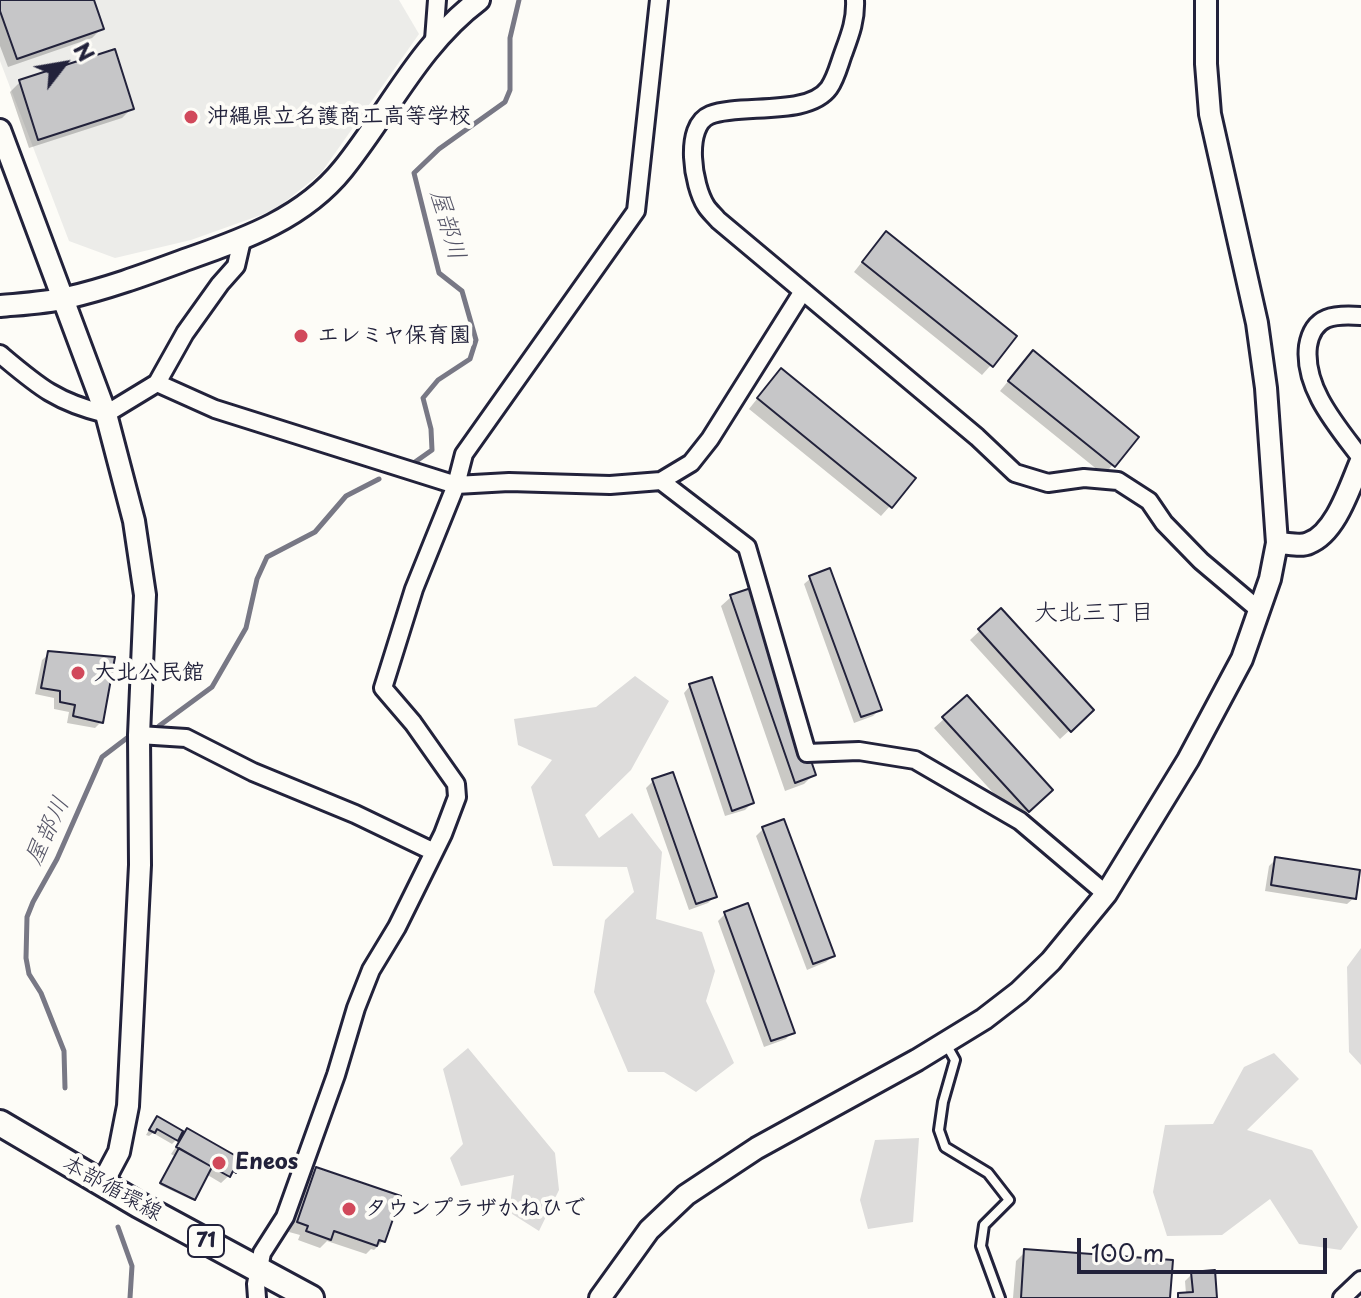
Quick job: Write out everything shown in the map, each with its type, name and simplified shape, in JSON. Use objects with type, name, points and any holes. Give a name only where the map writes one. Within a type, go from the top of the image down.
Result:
[{"type":"main road","name":"本部循環線","points":[[0,1123],[102,1184],[311,1298]]},
{"type":"street","points":[[434,40],[437,0]]},
{"type":"street","points":[[0,306],[63,299],[115,285],[242,240],[294,213],[329,186],[384,114],[434,40],[479,0]]},
{"type":"street","points":[[257,1298],[256,1284],[261,1271],[262,1253],[285,1217],[371,970],[397,927],[457,797],[456,784],[413,723],[383,688],[414,589],[456,485],[464,454],[636,211],[659,0]]},
{"type":"street","points":[[855,0],[856,17],[828,91],[793,105],[706,116],[697,126],[693,153],[696,184],[705,205],[718,220],[977,437],[1015,473],[1048,483],[1084,478],[1118,481],[1149,501],[1164,523],[1201,561],[1259,610]]},
{"type":"street","points":[[600,1298],[649,1230],[686,1195],[757,1148],[946,1044],[1019,992],[1051,961],[1106,894],[1188,760],[1242,659],[1270,579],[1277,543],[1266,388],[1257,323],[1210,114],[1206,0]]},
{"type":"street","points":[[0,130],[106,414],[134,521],[145,595],[139,735],[140,865],[128,1106],[119,1152],[102,1184]]},
{"type":"street","points":[[0,354],[40,387],[72,406],[106,414],[157,383],[185,333],[236,266],[242,240]]},
{"type":"street","points":[[157,383],[215,409],[456,485],[509,482],[610,485],[661,481],[691,463],[710,439],[803,291]]},
{"type":"street","points":[[1277,543],[1307,545],[1320,537],[1337,516],[1361,460],[1313,386],[1306,363],[1310,333],[1322,321],[1340,315],[1361,316]]},
{"type":"street","points":[[661,481],[747,547],[807,753],[859,751],[915,760],[1020,821],[1106,894]]},
{"type":"street","points":[[139,735],[186,738],[253,772],[355,814],[434,852]]},
{"type":"street","points":[[1342,1298],[1361,1280]]},
{"type":"lane","points":[[946,1044],[955,1060],[939,1130],[945,1147],[988,1173],[1009,1200],[984,1225],[981,1246],[1000,1298]]},
{"type":"shaded area","name":"沖縄県立名護商工高等学校","points":[[0,0],[399,0],[419,34],[321,173],[275,210],[191,240],[115,258],[69,241],[0,61]]},
{"type":"shaded area","points":[[635,676],[669,701],[631,770],[585,815],[599,838],[632,813],[662,852],[656,919],[702,932],[715,971],[706,1001],[734,1063],[696,1092],[664,1072],[628,1072],[594,992],[605,920],[634,892],[627,867],[553,866],[531,787],[552,760],[518,745],[514,719],[596,707]]},
{"type":"shaded area","points":[[1361,948],[1361,1065],[1349,1052],[1347,967]]},
{"type":"shaded area","points":[[468,1048],[555,1153],[559,1190],[539,1231],[509,1212],[514,1175],[461,1186],[450,1158],[463,1144],[443,1069]]},
{"type":"shaded area","points":[[1274,1053],[1299,1079],[1247,1130],[1312,1150],[1358,1227],[1341,1250],[1299,1244],[1270,1199],[1222,1235],[1167,1236],[1153,1192],[1165,1125],[1213,1124],[1244,1067]]},
{"type":"shaded area","points":[[919,1138],[913,1222],[868,1229],[860,1200],[875,1140]]},
{"type":"building","points":[[0,0],[94,0],[104,29],[17,59],[0,11]]},
{"type":"building","points":[[115,49],[134,109],[38,140],[19,80]]},
{"type":"building","points":[[886,231],[1017,336],[993,367],[862,262]]},
{"type":"building","points":[[1033,350],[1139,437],[1115,467],[1008,381]]},
{"type":"building","points":[[781,368],[916,478],[892,508],[757,398]]},
{"type":"building","points":[[830,568],[882,710],[861,717],[809,576]]},
{"type":"building","points":[[751,588],[816,775],[795,783],[730,595]]},
{"type":"building","points":[[1001,608],[1094,710],[1071,732],[978,629]]},
{"type":"building","name":"大北公民館","points":[[48,651],[115,657],[103,723],[73,716],[75,705],[60,702],[60,691],[41,688]]},
{"type":"building","points":[[712,677],[754,803],[732,811],[689,684]]},
{"type":"building","points":[[967,695],[1053,790],[1029,812],[942,717]]},
{"type":"building","points":[[673,772],[717,897],[696,904],[652,779]]},
{"type":"building","points":[[784,819],[835,956],[813,964],[762,827]]},
{"type":"building","points":[[1275,857],[1360,870],[1356,899],[1271,885]]},
{"type":"building","points":[[748,903],[795,1033],[771,1041],[724,912]]},
{"type":"building","points":[[157,1116],[183,1131],[178,1141],[157,1129],[155,1133],[149,1130]]},
{"type":"building","points":[[187,1128],[243,1160],[236,1173],[233,1171],[230,1177],[176,1147]]},
{"type":"building","points":[[179,1148],[212,1167],[195,1200],[160,1183]]},
{"type":"building","name":"タウンプラザかねひで","points":[[316,1167],[401,1196],[385,1242],[379,1240],[377,1246],[334,1231],[331,1240],[306,1231],[308,1226],[297,1222]]},
{"type":"building","points":[[1024,1249],[1173,1260],[1170,1298],[1021,1298]]},
{"type":"building","points":[[1215,1270],[1217,1298],[1178,1298],[1178,1293],[1193,1292],[1191,1272]]},
{"type":"waterway","name":"屋部川","points":[[415,462],[432,450],[431,429],[423,398],[438,380],[470,359],[476,340],[462,291],[439,273],[414,173],[439,149],[505,102],[510,90],[510,38],[519,0]]},
{"type":"waterway","name":"屋部川","points":[[159,726],[212,687],[246,628],[257,579],[267,557],[315,532],[346,496],[379,479]]},
{"type":"waterway","name":"屋部川","points":[[65,1088],[64,1051],[41,993],[29,974],[26,958],[27,917],[57,859],[102,757],[127,738]]},
{"type":"waterway","points":[[118,1227],[132,1266],[130,1298]]},
{"type":"place","name":"沖縄県立名護商工高等学校","points":[[191,117]]},
{"type":"place","name":"エレミヤ保育園","points":[[301,336]]},
{"type":"place","name":"大北公民館","points":[[78,673]]},
{"type":"place","name":"Eneos","points":[[219,1163]]},
{"type":"place","name":"タウンプラザかねひで","points":[[349,1209]]},
{"type":"district","name":"大北三丁目","points":[[1094,613]]}]
